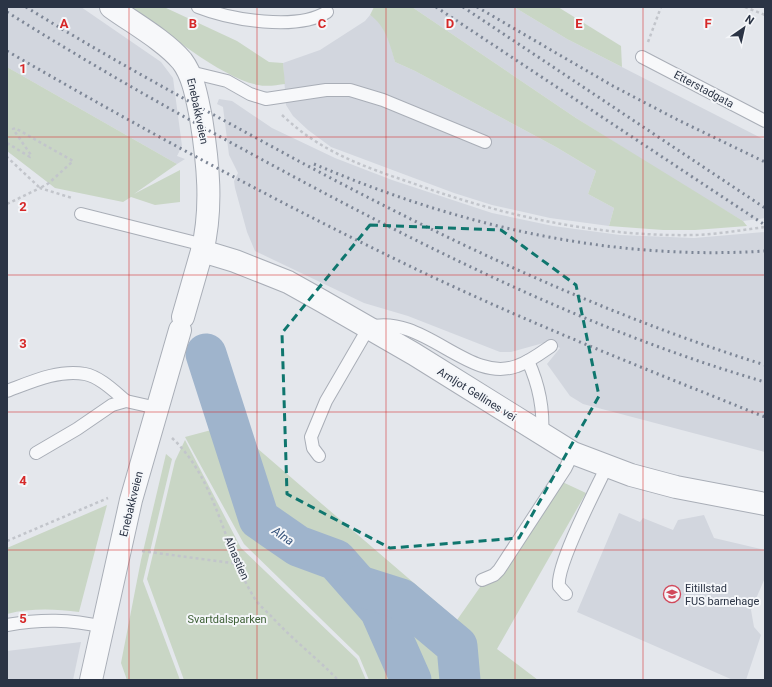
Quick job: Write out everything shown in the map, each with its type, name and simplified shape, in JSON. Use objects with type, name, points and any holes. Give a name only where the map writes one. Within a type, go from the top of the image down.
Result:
[{"type":"street","name":"Enebakkveien","points":[[91,680],[131,500],[203,249],[208,214],[207,153],[198,100],[190,72],[172,51],[111,7]]},
{"type":"street","name":"Arnljot Gellines vei","points":[[203,249],[288,282],[369,327],[573,453],[607,466],[676,487],[765,504]]},
{"type":"lane","points":[[198,7],[229,18],[254,20],[308,20],[319,17],[327,12]]},
{"type":"lane","name":"Etterstadgata","points":[[642,57],[765,122]]},
{"type":"lane","points":[[190,72],[227,81],[250,94],[266,99],[326,90],[350,90],[383,100],[485,142]]},
{"type":"lane","points":[[81,214],[203,249]]},
{"type":"lane","points":[[318,456],[313,448],[311,437],[326,401],[369,327],[381,324],[396,325],[410,329],[475,363],[501,370],[512,368],[528,361],[551,346]]},
{"type":"lane","points":[[528,361],[536,379],[542,399],[542,435]]},
{"type":"lane","points":[[7,391],[54,375],[71,373],[86,374],[105,384],[126,401],[154,417]]},
{"type":"lane","points":[[36,453],[76,430],[112,405],[126,401]]},
{"type":"lane","points":[[482,580],[494,575],[498,570],[573,453]]},
{"type":"lane","points":[[566,594],[558,586],[561,571],[571,543],[607,466]]},
{"type":"lane","points":[[7,625],[52,619],[72,620],[103,627]]},
{"type":"path","points":[[642,57],[661,7]]},
{"type":"path","points":[[745,7],[765,15]]},
{"type":"path","points":[[266,99],[301,133],[339,155],[430,190],[505,213],[551,223],[646,233],[698,234],[765,227]]},
{"type":"path","points":[[7,143],[30,157],[31,155],[13,128],[15,128],[74,161],[40,188],[7,157]]},
{"type":"path","name":"Alnastien","points":[[154,417],[166,432],[185,450],[209,490],[239,564],[256,600],[289,636],[338,680]]},
{"type":"path","points":[[7,541],[114,495],[131,500]]},
{"type":"path","points":[[137,551],[239,564]]},
{"type":"highlighted area","points":[[370,225],[501,230],[576,285],[599,396],[519,538],[390,548],[287,494],[282,333]]},
{"type":"shaded area","points":[[7,7],[81,7],[161,62],[173,78],[182,146],[177,156],[185,159],[177,164],[7,67]]},
{"type":"shaded area","points":[[412,7],[514,7],[567,39],[765,140],[765,218],[743,221],[689,189],[576,118]]},
{"type":"shaded area","points":[[370,15],[379,20],[390,43],[395,62],[415,71],[556,147],[596,171],[588,194],[614,208],[609,226],[550,218],[492,205],[454,193],[331,147],[308,130],[293,116],[286,105],[283,63],[320,50],[365,21]]},
{"type":"shaded area","points":[[219,99],[232,101],[272,128],[335,158],[392,180],[492,213],[553,226],[620,235],[694,238],[765,232],[765,452],[583,404],[570,396],[547,364],[560,348],[547,342],[511,352],[500,352],[408,316],[364,303],[255,251],[247,232],[235,188],[234,181],[238,173],[229,155],[223,107],[217,104]]},
{"type":"shaded area","name":"Eitillstad FUS barnehage","points":[[619,513],[640,522],[643,518],[673,530],[678,520],[704,515],[714,538],[765,550],[765,578],[751,610],[754,627],[761,635],[746,680],[733,680],[577,612]]},
{"type":"shaded area","points":[[81,642],[73,680],[7,680],[7,651]]},
{"type":"green space","points":[[131,7],[164,7],[237,41],[269,62],[283,63],[285,84],[268,86],[258,85],[244,81],[228,73],[193,52]]},
{"type":"green space","points":[[374,7],[412,7],[576,118],[743,221],[747,226],[695,230],[663,230],[609,226],[614,208],[588,194],[596,171],[556,147],[415,71],[395,62],[389,42],[380,24],[370,15]]},
{"type":"green space","points":[[514,7],[558,7],[621,46],[622,67],[567,39]]},
{"type":"green space","points":[[7,67],[177,164],[134,194],[180,170],[180,202],[155,205],[131,197],[123,202],[55,188],[7,151]]},
{"type":"green space","points":[[230,425],[457,620],[556,479],[586,493],[497,649],[538,680],[369,680],[359,656],[244,544],[185,437]]},
{"type":"green space","name":"Svartdalsparken","points":[[185,440],[241,548],[357,659],[366,680],[184,680],[147,579],[175,461]]},
{"type":"green space","points":[[166,454],[172,459],[143,581],[180,680],[127,680],[121,663],[141,560]]},
{"type":"green space","points":[[107,505],[79,612],[43,610],[7,614],[7,548]]},
{"type":"waterway","name":"Alna","points":[[206,354],[259,519],[298,546],[336,560],[380,610],[411,680]]},
{"type":"waterway","points":[[360,586],[401,599],[457,646],[460,680]]},
{"type":"railway","points":[[26,7],[125,66],[293,158],[408,218],[524,273],[583,298],[703,345],[765,365]]},
{"type":"railway","points":[[436,7],[765,225]]},
{"type":"railway","points":[[463,7],[765,208]]},
{"type":"railway","points":[[477,7],[613,86],[678,120],[765,162]]},
{"type":"railway","points":[[7,12],[121,81],[197,124],[368,216],[478,270],[534,296],[648,343],[706,364],[765,382]]},
{"type":"railway","points":[[7,51],[109,109],[264,193],[422,272],[549,329],[765,417]]},
{"type":"railway","points":[[314,164],[368,186],[423,205],[478,221],[534,234],[591,244],[648,250],[706,253],[765,251]]},
{"type":"place","name":"Eitillstad FUS barnehage","points":[[672,594]]}]
